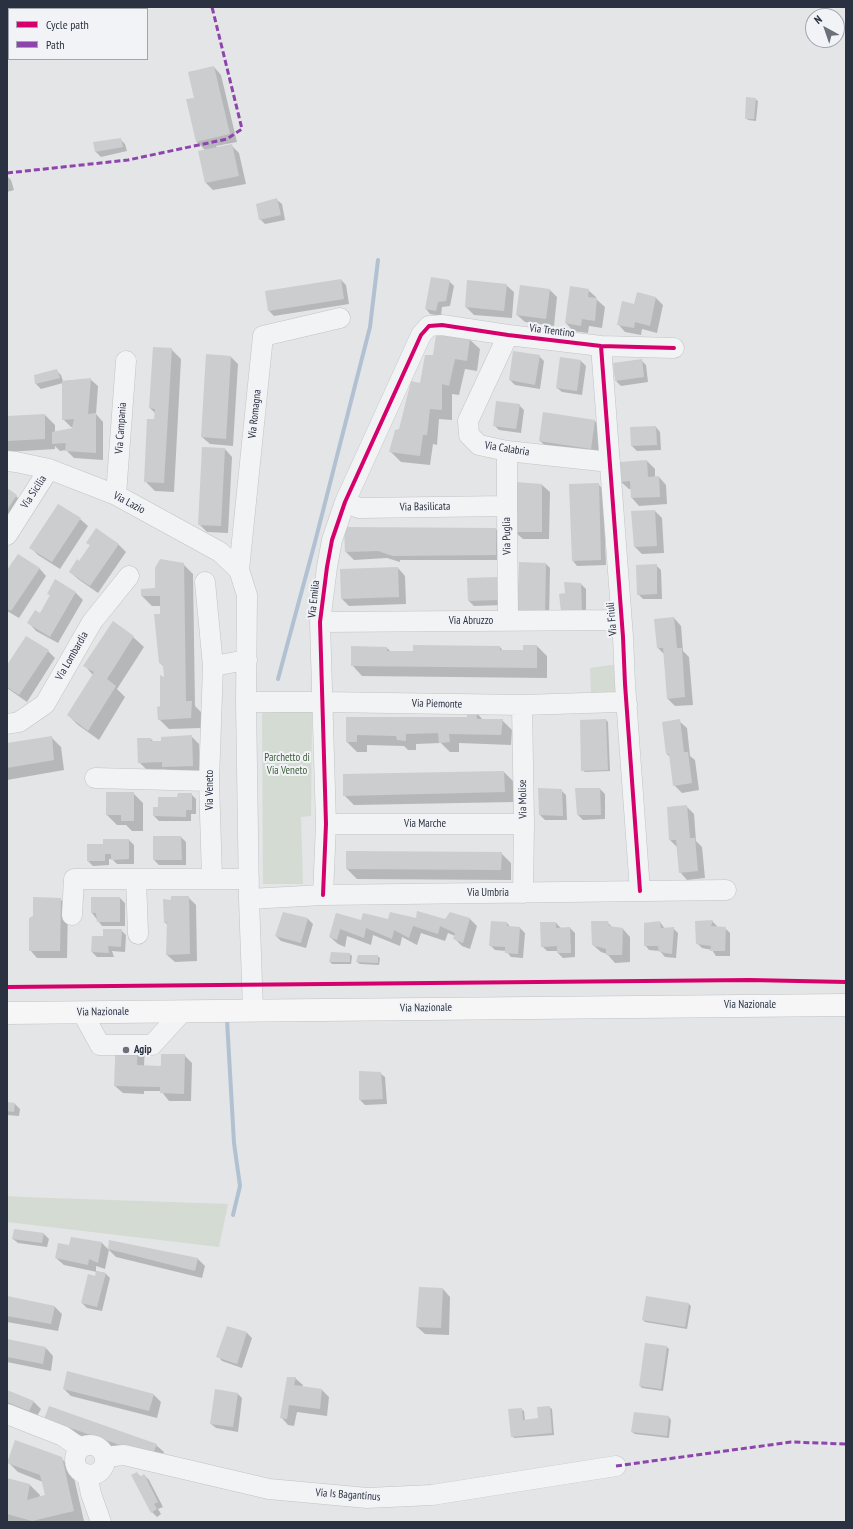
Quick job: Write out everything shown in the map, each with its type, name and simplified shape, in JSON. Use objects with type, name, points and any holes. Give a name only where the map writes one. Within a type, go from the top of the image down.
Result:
[{"type":"main road","name":"Via Nazionale","points":[[7,1013],[846,1005]]},
{"type":"street","name":"Via Romagna","points":[[239,570],[263,336],[340,318]]},
{"type":"street","name":"Via Trentino","points":[[428,326],[442,325],[508,335],[601,346],[674,348]]},
{"type":"street","name":"Via Emilia","points":[[323,895],[326,824],[320,622],[332,540],[345,502],[421,335],[428,326]]},
{"type":"street","name":"Via Calabria","points":[[508,335],[468,421],[469,435],[479,445],[508,451],[610,462]]},
{"type":"street","name":"Via Friuli","points":[[601,346],[640,891]]},
{"type":"street","name":"Via Campania","points":[[116,495],[126,361]]},
{"type":"street","name":"Via Puglia","points":[[508,451],[508,620]]},
{"type":"street","name":"Via Lazio","points":[[7,461],[49,469],[116,495],[220,552],[239,570]]},
{"type":"street","name":"Via Sicilia","points":[[7,535],[49,469]]},
{"type":"street","name":"Via Basilicata","points":[[345,502],[359,508],[507,506]]},
{"type":"street","points":[[239,570],[248,595],[246,702],[249,899],[253,1010]]},
{"type":"street","name":"Via Lombardia","points":[[7,724],[20,722],[45,704],[92,622],[129,576]]},
{"type":"street","name":"Via Veneto","points":[[205,582],[213,666],[209,781],[212,878]]},
{"type":"street","name":"Via Abruzzo","points":[[320,622],[621,620]]},
{"type":"street","points":[[213,666],[247,660]]},
{"type":"street","name":"Via Piemonte","points":[[246,702],[522,705],[618,702],[627,704]]},
{"type":"street","name":"Via Molise","points":[[522,705],[524,824],[523,893]]},
{"type":"street","points":[[95,778],[209,781]]},
{"type":"street","name":"Via Marche","points":[[326,824],[524,824]]},
{"type":"street","points":[[72,915],[74,879],[249,879]]},
{"type":"street","points":[[136,879],[138,934]]},
{"type":"street","name":"Via Umbria","points":[[249,899],[323,895],[726,890]]},
{"type":"street","points":[[82,1012],[100,1045],[152,1045],[183,1011]]},
{"type":"street","points":[[7,1414],[63,1436],[80,1448]]},
{"type":"street","points":[[94,1445],[102,1450],[105,1457],[105,1464],[95,1474],[87,1474],[80,1471],[75,1462],[75,1457],[80,1448],[84,1446],[94,1445]]},
{"type":"street","name":"Via Is Bagantinus","points":[[105,1457],[124,1455],[269,1488],[367,1498],[432,1495],[616,1466]]},
{"type":"street","points":[[87,1474],[91,1494],[101,1522]]},
{"type":"green space","points":[[611,665],[618,666],[620,694],[591,695],[590,668]]},
{"type":"green space","name":"Parchetto di Via Veneto","points":[[312,710],[311,816],[301,817],[303,884],[263,884],[262,713]]},
{"type":"green space","points":[[7,1196],[228,1204],[219,1247],[7,1222]]},
{"type":"building","points":[[214,66],[230,134],[196,142],[186,99],[194,98],[188,72]]},
{"type":"building","points":[[746,97],[756,98],[754,119],[745,119]]},
{"type":"building","points":[[121,138],[123,147],[95,152],[93,142]]},
{"type":"building","points":[[232,144],[239,176],[205,183],[198,151]]},
{"type":"building","points":[[277,198],[281,215],[259,220],[256,204]]},
{"type":"building","points":[[431,277],[450,280],[446,301],[438,302],[436,311],[425,309]]},
{"type":"building","points":[[341,279],[344,299],[268,311],[265,291]]},
{"type":"building","points":[[467,280],[507,284],[504,311],[465,307]]},
{"type":"building","points":[[520,285],[550,289],[546,319],[516,315]]},
{"type":"building","points":[[570,286],[589,289],[588,297],[597,298],[595,321],[582,319],[581,326],[565,323]]},
{"type":"building","points":[[637,292],[656,297],[650,326],[635,322],[634,328],[617,325],[622,301],[634,304]]},
{"type":"building","points":[[436,335],[470,338],[467,361],[455,359],[449,386],[442,384],[442,410],[430,409],[427,435],[423,435],[420,456],[389,452],[395,430],[399,429],[411,381],[420,383],[425,355],[433,355]]},
{"type":"building","points":[[153,347],[172,348],[164,483],[144,482],[147,419],[154,419],[155,409],[149,408]]},
{"type":"building","points":[[513,351],[540,355],[535,385],[509,380]]},
{"type":"building","points":[[206,354],[231,356],[226,439],[201,437]]},
{"type":"building","points":[[560,357],[581,360],[577,391],[556,388]]},
{"type":"building","points":[[642,359],[644,377],[615,381],[613,363]]},
{"type":"building","points":[[57,369],[60,378],[35,384],[34,375]]},
{"type":"building","points":[[91,378],[88,414],[96,413],[96,453],[65,451],[66,443],[52,444],[52,432],[72,428],[74,419],[62,420],[62,381]]},
{"type":"building","points":[[496,401],[520,404],[516,429],[493,426]]},
{"type":"building","points":[[543,412],[595,420],[591,449],[539,441]]},
{"type":"building","points":[[45,414],[45,439],[7,441],[7,416]]},
{"type":"building","points":[[656,426],[657,445],[631,446],[630,427]]},
{"type":"building","points":[[202,447],[225,448],[221,526],[198,525]]},
{"type":"building","points":[[647,460],[648,477],[659,476],[660,497],[631,498],[630,481],[620,482],[619,462]]},
{"type":"building","points":[[515,482],[542,484],[542,532],[514,532]]},
{"type":"building","points":[[599,483],[601,560],[572,561],[569,484]]},
{"type":"building","points":[[7,488],[17,495],[7,510]]},
{"type":"building","points":[[58,504],[81,518],[52,562],[29,548]]},
{"type":"building","points":[[655,510],[657,546],[634,547],[631,511]]},
{"type":"building","points":[[344,527],[496,528],[496,555],[393,556],[378,551],[345,552]]},
{"type":"building","points":[[96,528],[119,544],[90,586],[69,572],[77,559],[79,561],[90,545],[86,543]]},
{"type":"building","points":[[18,554],[40,568],[11,611],[7,609],[7,570]]},
{"type":"building","points":[[160,559],[184,563],[186,701],[192,701],[191,718],[158,720],[157,707],[160,706],[160,675],[164,677],[163,665],[159,663],[154,614],[160,614],[160,596],[141,596],[141,589],[155,588],[155,568]]},
{"type":"building","points":[[519,562],[546,563],[545,616],[517,615]]},
{"type":"building","points":[[657,564],[657,594],[637,595],[636,565]]},
{"type":"building","points":[[398,567],[399,597],[341,599],[340,569]]},
{"type":"building","points":[[498,577],[498,600],[468,601],[467,578]]},
{"type":"building","points":[[55,579],[76,592],[50,637],[27,623],[35,610],[40,613],[50,595],[47,594]]},
{"type":"building","points":[[564,582],[581,583],[582,611],[561,612],[559,594],[565,593]]},
{"type":"building","points":[[674,617],[677,648],[682,648],[685,697],[667,699],[663,648],[657,648],[654,619]]},
{"type":"building","points":[[113,621],[134,636],[107,679],[116,686],[88,731],[67,715],[94,672],[83,666]]},
{"type":"building","points":[[26,636],[49,650],[19,695],[7,687],[7,665]]},
{"type":"building","points":[[413,645],[500,646],[500,650],[523,650],[523,645],[537,645],[537,668],[351,666],[351,646],[387,647],[387,651],[413,651]]},
{"type":"building","points":[[467,711],[476,711],[477,719],[503,719],[501,735],[449,734],[450,742],[439,743],[438,733],[406,734],[406,741],[397,740],[396,736],[357,735],[357,742],[346,742],[346,717],[467,717]]},
{"type":"building","points":[[606,719],[608,770],[581,771],[580,720]]},
{"type":"building","points":[[680,719],[684,752],[688,752],[692,783],[673,786],[669,754],[666,754],[662,722]]},
{"type":"building","points":[[192,735],[193,766],[162,767],[162,762],[138,763],[137,738],[151,738],[151,741],[161,741],[161,737]]},
{"type":"building","points":[[52,736],[54,760],[7,768],[7,743]]},
{"type":"building","points":[[504,771],[505,792],[343,796],[343,774]]},
{"type":"building","points":[[538,788],[562,789],[563,816],[539,815]]},
{"type":"building","points":[[575,788],[600,788],[601,815],[577,815]]},
{"type":"building","points":[[106,792],[134,792],[134,821],[121,821],[121,815],[106,815]]},
{"type":"building","points":[[178,793],[192,793],[192,810],[186,810],[186,817],[153,816],[153,807],[158,807],[158,797],[177,797]]},
{"type":"building","points":[[687,805],[690,838],[695,838],[698,871],[679,873],[676,840],[669,840],[667,807]]},
{"type":"building","points":[[153,836],[181,836],[182,860],[153,860]]},
{"type":"building","points":[[103,839],[129,839],[129,859],[111,860],[111,854],[105,854],[105,861],[87,861],[87,844],[103,844]]},
{"type":"building","points":[[346,851],[502,852],[501,870],[346,869]]},
{"type":"building","points":[[171,896],[189,896],[190,954],[166,955],[167,922],[164,923],[163,899],[171,900]]},
{"type":"building","points":[[33,897],[61,898],[60,951],[29,951],[29,918],[33,916]]},
{"type":"building","points":[[91,897],[120,897],[120,922],[97,922],[96,913],[91,913]]},
{"type":"building","points":[[417,911],[445,919],[450,912],[470,918],[463,943],[453,939],[455,933],[440,926],[438,934],[413,926],[409,938],[394,930],[392,939],[366,928],[364,938],[340,929],[337,940],[329,937],[336,913],[361,920],[363,913],[388,919],[390,912],[416,918]]},
{"type":"building","points":[[283,912],[308,918],[301,943],[275,936]]},
{"type":"building","points":[[713,920],[711,926],[726,927],[725,951],[710,951],[711,946],[696,944],[695,921]]},
{"type":"building","points":[[491,921],[507,922],[507,926],[520,927],[518,954],[505,953],[505,947],[489,946]]},
{"type":"building","points":[[591,921],[608,921],[609,926],[623,928],[622,955],[606,955],[606,949],[592,945]]},
{"type":"building","points":[[660,921],[661,928],[674,927],[672,954],[659,952],[658,946],[644,946],[644,923]]},
{"type":"building","points":[[540,922],[556,922],[556,928],[570,927],[571,953],[557,953],[557,946],[541,947]]},
{"type":"building","points":[[103,929],[122,929],[121,947],[108,946],[109,953],[91,952],[92,936],[103,936]]},
{"type":"building","points":[[331,952],[350,953],[350,962],[329,962]]},
{"type":"building","points":[[358,955],[378,955],[378,963],[356,962]]},
{"type":"building","points":[[116,1035],[138,1036],[137,1065],[161,1066],[161,1054],[185,1054],[184,1094],[160,1093],[160,1087],[114,1086]]},
{"type":"building","points":[[359,1071],[381,1072],[383,1099],[359,1100]]},
{"type":"building","points":[[7,1102],[15,1103],[14,1112],[7,1111]]},
{"type":"building","points":[[14,1229],[44,1233],[42,1243],[12,1239]]},
{"type":"building","points":[[71,1237],[102,1242],[98,1263],[89,1259],[88,1265],[55,1258],[58,1243],[69,1245]]},
{"type":"building","points":[[109,1240],[198,1258],[195,1271],[108,1249]]},
{"type":"building","points":[[96,1271],[106,1273],[97,1307],[81,1303],[88,1274],[95,1276]]},
{"type":"building","points":[[419,1287],[443,1288],[441,1328],[416,1327]]},
{"type":"building","points":[[7,1296],[55,1306],[51,1324],[7,1316]]},
{"type":"building","points":[[646,1296],[689,1303],[685,1327],[642,1320]]},
{"type":"building","points":[[227,1326],[247,1332],[237,1364],[216,1357]]},
{"type":"building","points":[[7,1339],[46,1347],[43,1364],[7,1357]]},
{"type":"building","points":[[645,1343],[667,1346],[661,1389],[639,1386]]},
{"type":"building","points":[[67,1371],[154,1394],[149,1411],[63,1389]]},
{"type":"building","points":[[287,1377],[296,1377],[294,1385],[322,1389],[320,1409],[289,1405],[287,1419],[280,1418]]},
{"type":"building","points":[[215,1389],[238,1393],[233,1427],[210,1424]]},
{"type":"building","points":[[7,1390],[34,1401],[29,1411],[7,1402]]},
{"type":"building","points":[[49,1406],[157,1444],[152,1456],[44,1419]]},
{"type":"building","points":[[550,1406],[552,1433],[511,1437],[508,1409],[522,1408],[523,1420],[538,1418],[537,1407]]},
{"type":"building","points":[[634,1412],[669,1416],[667,1436],[631,1432]]},
{"type":"building","points":[[15,1440],[62,1457],[74,1511],[32,1521],[7,1514],[7,1478],[30,1484],[27,1500],[45,1495],[40,1475],[7,1463]]},
{"type":"building","points":[[137,1472],[140,1477],[144,1474],[158,1502],[154,1504],[157,1509],[151,1513],[131,1475]]},
{"type":"waterway","points":[[278,679],[370,327],[378,260]]},
{"type":"waterway","points":[[227,1020],[234,1143],[240,1186],[233,1215]]},
{"type":"marked path","points":[[7,173],[128,160],[227,139],[242,129],[212,7]]},
{"type":"marked path","points":[[616,1466],[791,1442],[846,1444]]},
{"type":"cycle path","points":[[323,895],[326,824],[320,622],[327,567],[332,540],[345,502],[421,335],[429,326],[442,325],[508,335],[601,346],[674,348]]},
{"type":"cycle path","points":[[601,346],[640,891]]},
{"type":"cycle path","points":[[7,987],[750,980],[846,982]]},
{"type":"place","name":"Agip","points":[[126,1050]]}]
